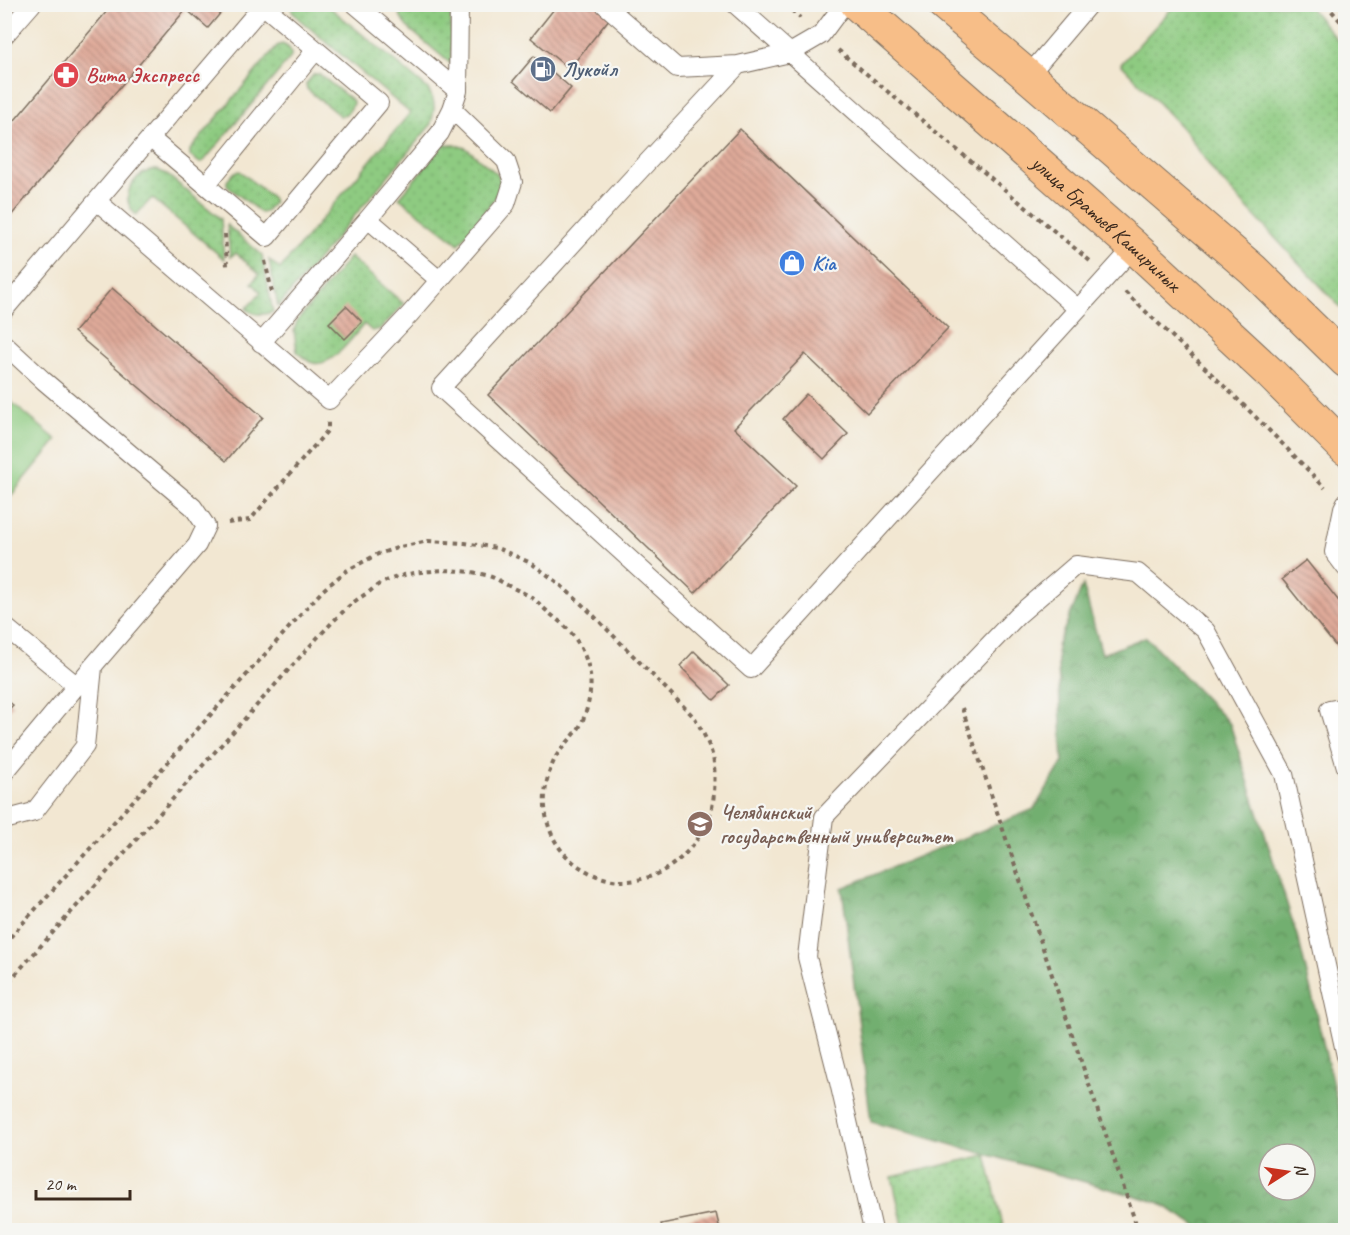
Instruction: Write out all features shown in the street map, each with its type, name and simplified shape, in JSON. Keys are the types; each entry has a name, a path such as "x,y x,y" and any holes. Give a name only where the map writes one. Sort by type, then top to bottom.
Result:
{"main road":[{"name":"улица Братьев Кашириных","path":"857,4 1134,247 1271,374 1346,449"},
{"path":"943,4 1253,270 1346,361"}],"lane":[{"path":"4,36 32,4"},
{"path":"261,343 440,133 458,91 459,4"},
{"path":"604,4 677,68 738,65 790,53 821,35 844,4"},
{"path":"735,4 1078,309"},
{"path":"1028,76 1089,4"},
{"path":"4,310 98,202 150,138 264,5 379,103 267,237 150,138"},
{"path":"359,6 458,91"},
{"path":"206,185 316,50"},
{"path":"738,65 441,388 751,669 1134,247"},
{"path":"98,202 329,400 410,314 506,204 513,182 506,161 452,109"},
{"path":"368,219 439,280"},
{"path":"4,344 193,507 206,526 197,545 4,774"},
{"path":"1344,505 1334,552 1346,568"},
{"path":"873,1230 807,957 824,817 1017,616 1076,565 1138,573 1206,631 1284,774 1346,1056"},
{"path":"4,626 77,686"},
{"path":"4,820 34,812 85,746 93,666"},
{"path":"1346,707 1329,710 1346,767"}],"path":[{"path":"785,4 1108,276 1220,382 1344,505"},
{"path":"1326,4 1346,28"},
{"path":"267,237 264,258 278,322"},
{"path":"206,526 250,520 328,430 329,400"},
{"path":"4,944 323,590 346,571 378,554 400,547 428,541 465,543 497,549 531,563 556,581 588,610 694,718 705,736 714,761 714,789 710,815 698,839 686,854 670,866 640,879 621,881 607,879 588,871 562,852 545,817 549,773 558,754 578,729 590,692 590,672 583,651 571,632 532,598 488,575 445,570 412,573 383,582 348,607 318,637 4,987"},
{"path":"954,682 1138,1230"}],"green space":[{"path":"289,5 327,5 427,88 434,106 430,126 278,307 269,260 280,269 410,113 299,19"},
{"path":"397,5 451,5 451,64 407,27"},
{"path":"1175,5 1308,5 1345,49 1345,312 1216,175 1186,132 1121,64"},
{"path":"282,44 290,49 291,57 204,161 200,163 190,156 190,150 277,46"},
{"path":"314,74 319,74 353,101 347,113 340,116 307,89 306,84"},
{"path":"444,144 466,148 497,174 501,181 502,189 459,244 399,198"},
{"path":"151,170 158,170 166,174 221,219 224,259 152,198 136,215 128,202 130,189 138,178"},
{"path":"240,171 272,198 274,202 265,212 261,213 227,186 227,181 235,172"},
{"path":"227,225 262,255 273,312 259,314 246,309 261,292 252,283 259,274 236,253 230,257"},
{"path":"350,257 404,304 380,329 372,331 364,324 335,356 327,361 313,363 297,352 294,331 297,321"},
{"path":"4,398 57,440 5,503"},
{"path":"1083,585 1102,654 1146,637 1230,724 1300,945 1345,1135 1345,1230 1203,1230 1160,1203 871,1122 842,888 1034,809 1063,762 1057,646"},
{"path":"986,1155 1004,1230 904,1230 892,1177"}],"building":[{"path":"113,4 228,4 208,28 186,9 4,224 4,133"},
{"path":"558,4 614,4 618,8 569,69 531,38"},
{"path":"534,56 571,88 550,113 513,81"},
{"path":"740,129 948,328 867,413 805,354 734,428 796,486 695,593 488,395"},
{"path":"112,288 263,417 226,461 74,332"},
{"path":"346,306 362,322 345,339 329,323"},
{"path":"806,394 848,434 824,459 783,419"},
{"path":"1306,560 1346,610 1346,659 1282,579"},
{"path":"694,651 729,685 714,700 680,666"},
{"path":"4,698 13,705 4,714"},
{"path":"716,1213 720,1230 663,1230 661,1224"}],"place":[{"name":"Лукойл","path":"543,69"},
{"name":"Вита Экспресс","path":"66,75"},
{"name":"Kia","path":"792,263"},
{"name":"Челябинский государственный университет","path":"700,824"}]}
